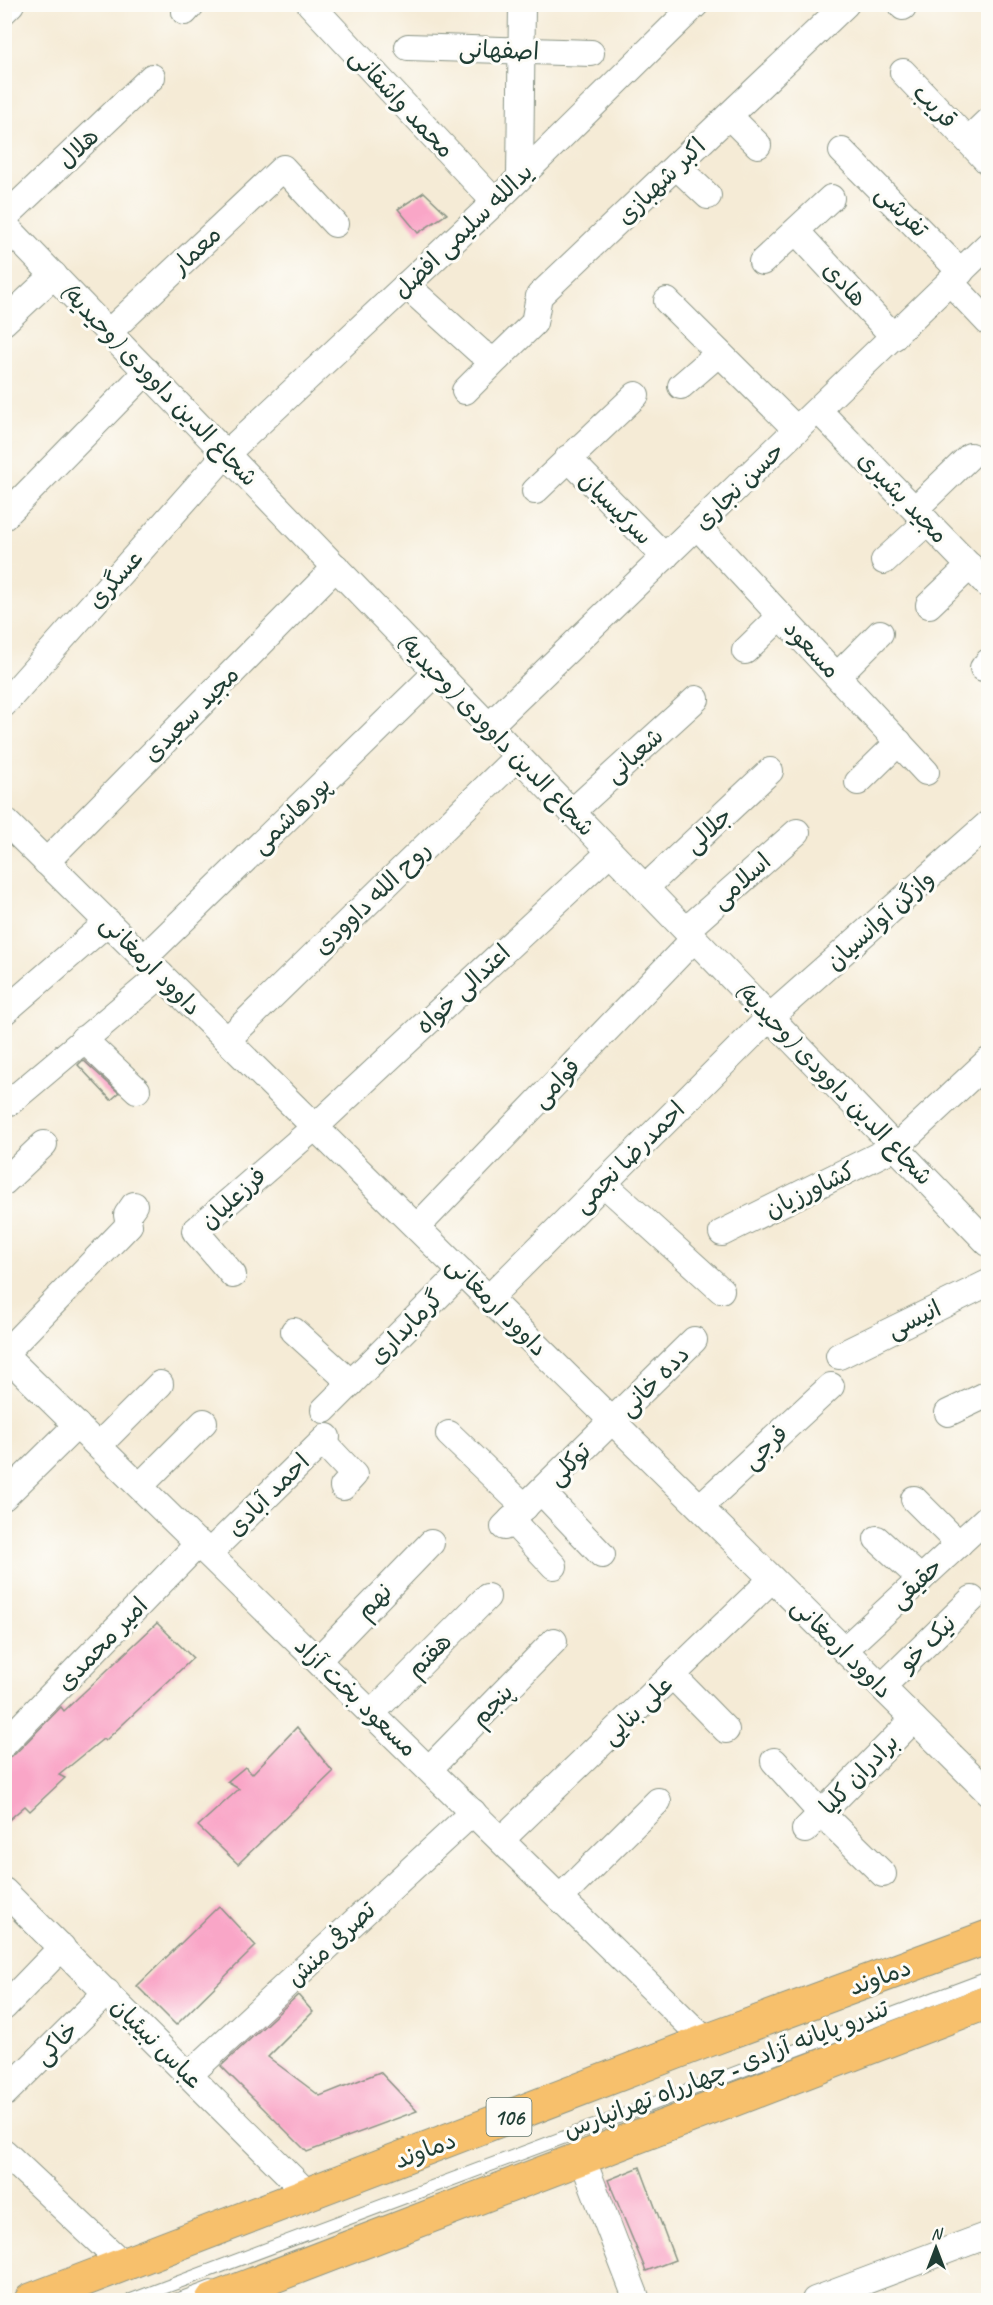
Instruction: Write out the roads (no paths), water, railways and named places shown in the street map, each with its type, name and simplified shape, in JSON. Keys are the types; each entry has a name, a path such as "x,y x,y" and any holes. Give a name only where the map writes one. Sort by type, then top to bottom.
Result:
{"main road":[{"name":"دماوند","path":"31,2301 706,2041 988,1937"},
{"path":"212,2301 988,2002"}],"street":[{"path":"4,11 11,4"},
{"name":"محمد واشقانی","path":"310,4 495,202"},
{"path":"520,177 522,4"},
{"name":"یدالله سلیمی افضل","path":"226,454 495,202 696,4"},
{"name":"اکبر شهبازی","path":"465,391 493,358 534,323 539,296 846,4"},
{"name":"اصفهانی","path":"408,48 591,53"},
{"name":"قریب","path":"903,72 988,162"},
{"name":"هلال","path":"4,218 152,77"},
{"path":"729,116 758,145"},
{"name":"قریب","path":"968,140 988,121"},
{"name":"تفرشی","path":"842,151 956,277 988,322"},
{"path":"676,166 708,196"},
{"name":"معمار","path":"109,332 283,168 334,224"},
{"path":"762,262 831,198"},
{"name":"شجاع الدین داوودی (وحیدیه)","path":"4,224 897,1146 988,1243"},
{"name":"هادی","path":"796,231 894,336"},
{"name":"حسن نجاری","path":"489,726 988,245"},
{"path":"4,322 54,275"},
{"path":"406,285 493,358"},
{"path":"667,301 797,430"},
{"path":"681,386 719,353"},
{"path":"4,517 147,372"},
{"name":"سرکیسیان","path":"535,491 636,395"},
{"name":"مجید بشیری","path":"818,410 988,585"},
{"name":"عسگری","path":"4,704 226,454"},
{"path":"884,561 970,456"},
{"name":"سرکیسیان","path":"568,458 665,557"},
{"name":"مسعود","path":"698,526 926,772"},
{"path":"929,604 970,566"},
{"name":"مجید سعیدی","path":"46,862 336,567"},
{"path":"745,651 782,616"},
{"path":"837,676 880,633"},
{"name":"پورهاشمی","path":"10,1102 83,1039 437,672"},
{"name":"شعبانی","path":"572,812 696,699"},
{"path":"858,782 899,742"},
{"name":"روح الله داوودی","path":"227,1040 518,756"},
{"name":"جلالی","path":"645,888 770,771"},
{"name":"داوود ارمغانی","path":"4,820 988,1792"},
{"name":"وازگن آوانسیان","path":"771,1016 988,824"},
{"name":"اسلامی","path":"690,934 797,832"},
{"name":"اعتدالی خواه","path":"315,1126 610,852"},
{"path":"4,1012 108,922"},
{"name":"قوامی","path":"417,1227 690,934"},
{"name":"احمدرضا نجمی","path":"489,1298 771,1016"},
{"path":"83,1039 137,1090"},
{"name":"کشاورزیان","path":"722,1233 897,1146 988,1061"},
{"name":"فرزعلیان","path":"233,1275 195,1231 315,1126"},
{"path":"4,1182 44,1144"},
{"path":"603,1183 721,1290"},
{"path":"4,1354 129,1225 127,1215 134,1205"},
{"name":"گرمابداری","path":"324,1410 462,1272"},
{"name":"انیسی","path":"839,1356 988,1283"},
{"name":"گرمابداری","path":"294,1331 351,1383"},
{"name":"دده خانی","path":"614,1422 694,1340"},
{"name":"مسعود بخت آزاد","path":"4,1354 706,2041"},
{"path":"99,1445 160,1384"},
{"name":"فرجی","path":"700,1507 831,1386"},
{"path":"948,1413 988,1394"},
{"path":"140,1486 204,1422"},
{"name":"توکلی","path":"520,1511 614,1422"},
{"path":"4,1497 77,1425"},
{"path":"449,1434 520,1511 554,1566"},
{"name":"احمد آبادی","path":"204,1548 325,1439 354,1475 343,1487"},
{"path":"914,1499 959,1544"},
{"path":"520,1511 602,1555"},
{"name":"حقیقی","path":"844,1650 988,1517"},
{"path":"877,1539 921,1580"},
{"name":"نهم","path":"318,1660 431,1543"},
{"name":"امیر محمدی","path":"4,1744 204,1548"},
{"name":"علی بنایی","path":"501,1840 772,1579"},
{"name":"هفتم","path":"372,1713 487,1597"},
{"name":"نیک خو","path":"882,1687 972,1599"},
{"name":"پنجم","path":"429,1769 554,1641"},
{"path":"672,1675 726,1730"},
{"name":"برادران کلیا","path":"813,1821 914,1719"},
{"path":"774,1761 813,1821 883,1875"},
{"path":"560,1898 658,1801"},
{"name":"تصرفی منش","path":"189,2075 472,1812"},
{"name":"عباس نبیئیان","path":"4,1891 309,2195"},
{"path":"4,2007 62,1947"},
{"name":"خاکی","path":"4,2094 106,1992"},
{"path":"4,2152 124,2265"},
{"path":"582,2158 637,2301"},
{"path":"815,2301 988,2235"}],"lane":[{"path":"131,2301 988,1978"},
{"name":"تندرو پایانه آزادی ـ چهارراه تهرانپارس","path":"176,2301 988,1992"}]}
